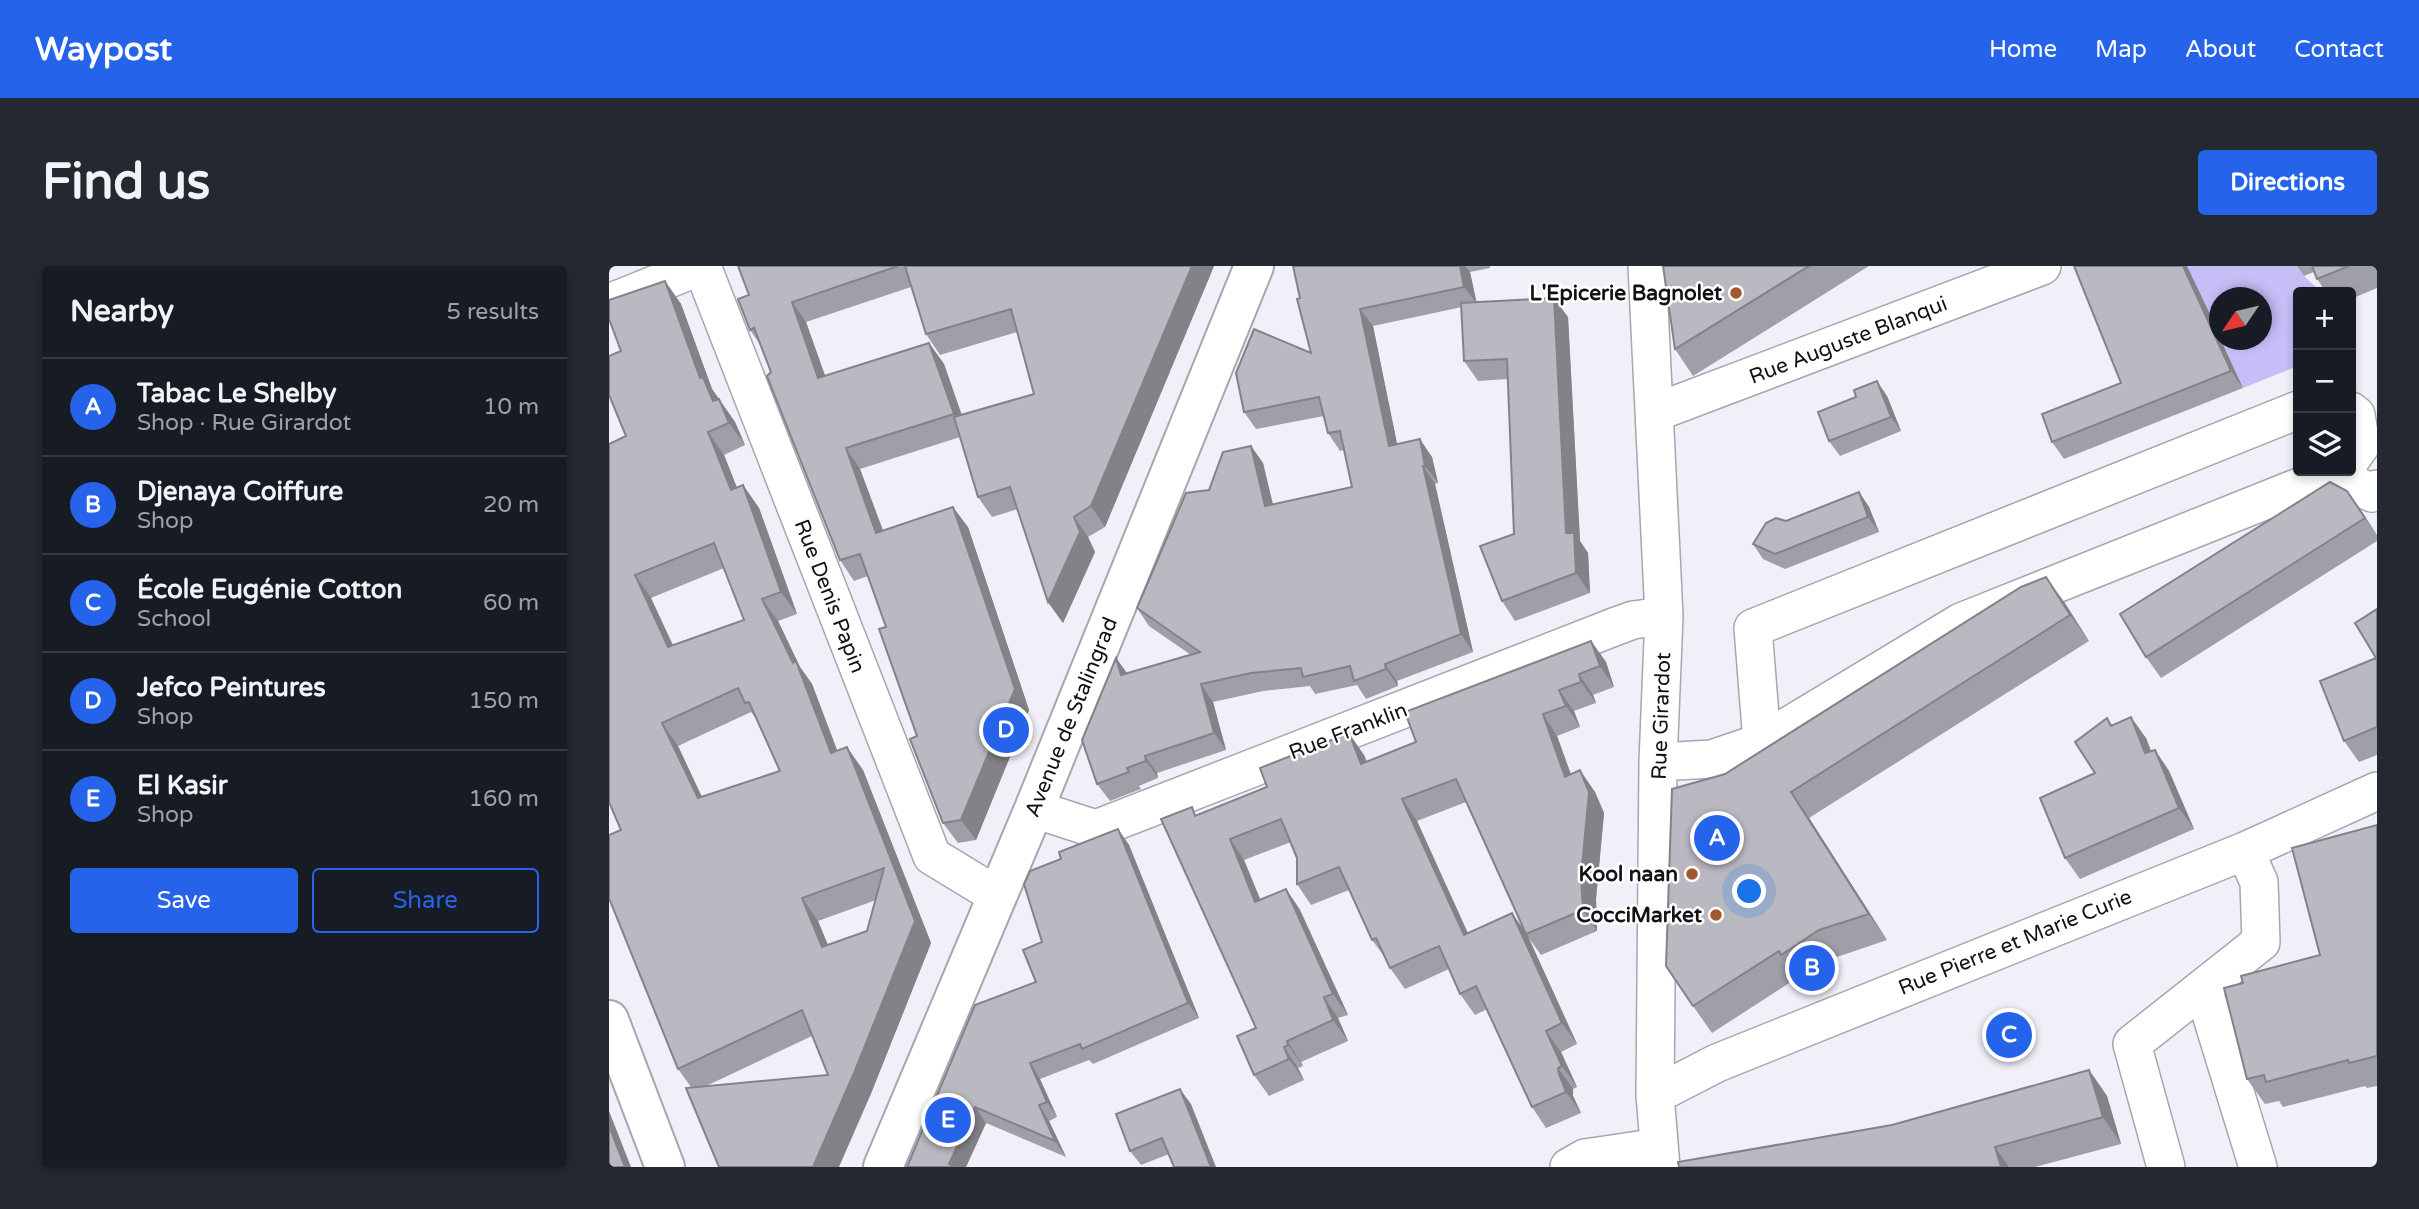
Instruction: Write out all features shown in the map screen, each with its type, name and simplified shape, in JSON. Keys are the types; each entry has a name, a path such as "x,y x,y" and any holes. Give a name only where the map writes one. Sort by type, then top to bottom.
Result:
{"main road":[{"name":"Avenue de Stalingrad","path":"883,1167 1034,809 1254,266"},
{"path":"609,1020 665,1167"}],"street":[{"path":"609,303 701,266"},
{"name":"Rue Denis Papin","path":"701,266 932,856 996,895"},
{"name":"Rue Girardot","path":"1647,266 1664,616 1658,762 1655,1095 1660,1157"},
{"name":"Rue Auguste Blanqui","path":"1654,413 2042,266"},
{"path":"1762,742 1753,628 2293,412"},
{"path":"2356,420 2361,445 2356,452"},
{"path":"1658,762 1712,759 1762,742 1961,622 2326,476"},
{"path":"2349,476 2355,485 2372,493 2377,489"},
{"name":"Rue Franklin","path":"1034,809 1096,829 1614,627 1633,620 1664,616"},
{"name":"Rue Pierre et Marie Curie","path":"1655,1095 1717,1063 1907,984 2245,851 2377,791"},
{"path":"2166,1167 2132,1044 2261,942 2259,882 2245,851"},
{"path":"2203,988 2258,1167"},
{"path":"1569,1167 1585,1158 1660,1157"}],"shaded area":[{"path":"2187,266 2300,266 2304,276 2316,287 2293,287 2293,368 2243,388 2226,350 2272,350 2272,287 2209,287 2209,314"}],"building":[{"path":"738,266 898,266 792,302 818,378 929,343 954,414 846,448 876,533 953,507 1015,689 961,820 943,823 910,739 917,736 879,629 886,627 860,554 840,560 767,376 771,372 754,328 750,330 738,299 749,295"},
{"path":"905,266 1192,266 1091,506 1074,517 1080,532 1048,602 1010,487 978,497 954,417 1034,394 1011,309 926,334"},
{"path":"1293,266 1460,266 1464,287 1360,309 1389,446 1420,439 1423,466 1461,634 1385,664 1386,669 1354,681 1350,666 1303,677 1301,668 1251,673 1201,684 1214,733 1145,756 1146,761 1127,768 1129,772 1097,784 1082,740 1116,658 1121,675 1200,652 1137,608 1186,493 1209,490 1223,452 1251,446 1265,506 1352,487 1340,431 1328,433 1319,397 1244,412 1236,373 1254,329 1311,353 1297,299 1300,298"},
{"path":"1663,266 1809,266 1675,349"},
{"path":"2074,266 2183,266 2209,323 2209,350 2221,350 2231,371 2052,442 2042,414 2121,383"},
{"path":"2312,266 2349,266 2317,279"},
{"path":"665,281 700,378 703,377 713,401 719,399 729,423 708,432 731,490 743,485 781,592 762,599 793,663 796,661 831,753 847,747 915,921 813,1167 719,1167 686,1088 828,1075 802,1010 678,1069 609,898 609,835 621,830 609,802 609,444 626,436 609,395 609,356 621,351 609,319 609,300","holes":["714,543 744,620 668,647 635,575","738,688 745,703 749,702 780,771 698,798 662,723","884,868 867,931 822,947 802,898"]},
{"path":"1554,298 1566,533 1574,533 1576,573 1502,601 1480,546 1514,534 1507,359 1464,361 1461,303"},
{"path":"1877,381 1891,417 1829,441 1818,412 1856,397 1854,390"},
{"path":"2330,482 2347,491 2365,518 2146,657 2120,614"},
{"path":"1859,492 1868,517 1775,554 1753,544 1766,523 1776,518 1786,521"},
{"path":"2046,577 2070,615 1791,792 1869,914 1819,930 1781,955 1779,951 1693,1006 1666,966 1672,789 1725,774 2021,587"},
{"path":"2377,609 2377,727 2344,741 2320,681 2376,658 2355,623"},
{"path":"1591,641 1600,666 1579,674 1581,682 1559,690 1566,706 1543,714 1565,777 1580,770 1589,792 1581,877 1583,910 1526,934 1456,779 1402,799 1464,935 1512,913 1562,1023 1546,1031 1562,1066 1558,1068 1566,1092 1532,1107 1476,986 1460,994 1439,946 1390,968 1376,938 1372,940 1339,867 1297,884 1297,858 1281,819 1230,839 1255,902 1286,889 1333,994 1324,997 1333,1020 1287,1041 1288,1045 1284,1047 1289,1059 1254,1075 1237,1036 1256,1028 1161,819 1192,807 1195,816 1267,787 1260,768 1349,733 1361,764 1416,742 1405,712"},
{"path":"2131,717 2145,753 2155,750 2179,808 2065,858 2040,798 2095,773 2075,742 2107,718 2111,726"},
{"path":"2377,825 2377,1056 2349,1063 2348,1060 2266,1082 2264,1075 2247,1079 2224,988 2243,983 2241,976 2320,955 2292,848"},
{"path":"1118,829 1188,1003 1082,1049 1080,1044 1030,1063 1047,1102 1039,1105 1055,1141 975,1107 949,1164 956,1167 907,1167 975,1005 1036,982 1023,950 1042,942 1024,884 1030,871 1061,859 1059,852"},
{"path":"2089,1070 2103,1117 1995,1147 2001,1167 1679,1167 1678,1162 1892,1125"},
{"path":"1180,1089 1211,1167 1174,1167 1162,1138 1130,1151 1116,1114"},
{"path":"609,1126 625,1167 609,1167"}],"place":[{"name":"L'Epicerie Bagnolet","path":"1736,293"},
{"name":"Jefco Peintures","path":"1006,730"},
{"name":"Tabac Le Shelby","path":"1717,838"},
{"name":"Kool naan","path":"1692,874"},
{"name":"CocciMarket","path":"1716,915"},
{"name":"Djenaya Coiffure","path":"1812,968"},
{"name":"École Eugénie Cotton","path":"2009,1035"},
{"name":"El Kasir","path":"948,1120"}]}
